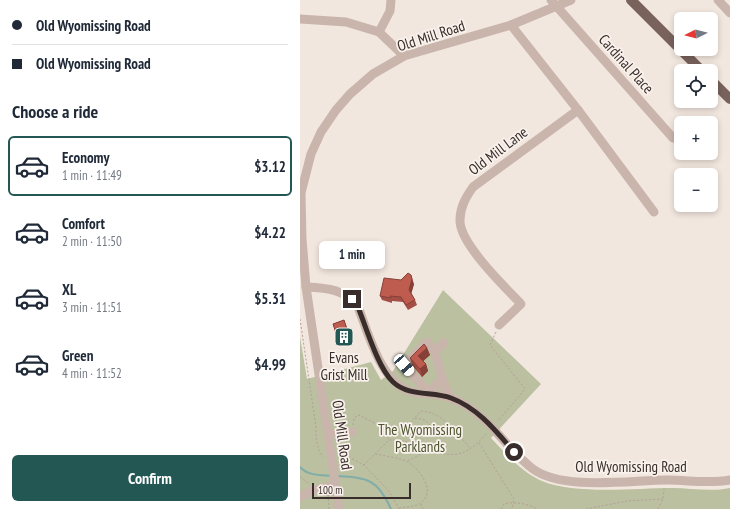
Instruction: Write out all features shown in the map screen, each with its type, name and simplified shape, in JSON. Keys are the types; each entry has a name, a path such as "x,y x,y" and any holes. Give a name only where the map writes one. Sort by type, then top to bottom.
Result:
{"main road":[{"path":"631,0 695,64"},
{"path":"718,87 730,99"}],"street":[{"path":"379,32 390,11 390,0"},
{"name":"Old Mill Road","path":"339,509 306,287 300,193 311,154 321,132 336,110 350,94 373,74 404,56 511,25 554,4 571,0"},
{"path":"718,0 730,13"},
{"name":"Cardinal Place","path":"554,4 673,138"},
{"path":"300,19 346,22 379,32 404,56"},
{"path":"511,25 578,110 654,212"},
{"name":"Old Mill Lane","path":"499,325 521,304 469,246 459,221 463,202 473,187 578,110"},
{"name":"Old Wyomissing Road","path":"306,287 334,290 352,299 358,307 382,366 393,382 410,391 429,393 450,398 477,412 520,458 534,470 562,480 586,482 665,480 713,482 730,480"},
{"path":"442,378 429,393 404,365 427,342 435,351 442,378 450,398"},
{"path":"435,351 444,343"},
{"path":"329,434 352,432"},
{"path":"300,497 317,489 335,484"}],"path":[{"path":"300,319 318,447 333,462 339,452 364,465 389,491 399,508 420,503 426,496 426,483 423,476 407,461 375,454"},
{"path":"364,465 389,440 412,442 451,456 459,455 479,442 525,389 490,344 499,325"},
{"path":"352,432 354,418 359,415 382,427 408,425 421,412 428,412 439,416 449,424 470,449"},
{"path":"414,418 425,420 432,428 443,432 449,424"},
{"path":"382,427 389,440"},
{"path":"479,442 514,499 512,509"},
{"path":"407,461 430,449"},
{"path":"658,509 663,499 665,480"},
{"path":"328,493 329,509"},
{"path":"586,509 627,501 663,499"},
{"path":"420,503 423,509"},
{"path":"501,509 506,503 528,505 537,509"}],"green space":[{"name":"The Wyomissing Parklands","path":"443,290 541,384 491,438 527,473 542,481 571,488 606,490 672,488 708,490 730,488 730,509 300,509 300,337 307,379 371,362 381,380 393,371"}],"building":[{"path":"408,273 411,275 412,279 409,290 415,300 406,305 401,297 390,296 391,298 380,296 384,278 401,280"},
{"path":"344,320 349,335 338,339 333,324"},
{"path":"424,344 427,348 418,356 426,364 420,369 410,358"}],"waterway":[{"path":"300,467 311,474 332,476"},
{"path":"336,476 363,479 376,485 391,509"}],"place":[{"name":"Evans Grist Mill","path":"344,337"}],"route":[{"path":"352,299 358,307 382,366 393,382 410,391 441,395 466,405 477,412 514,452"}]}
